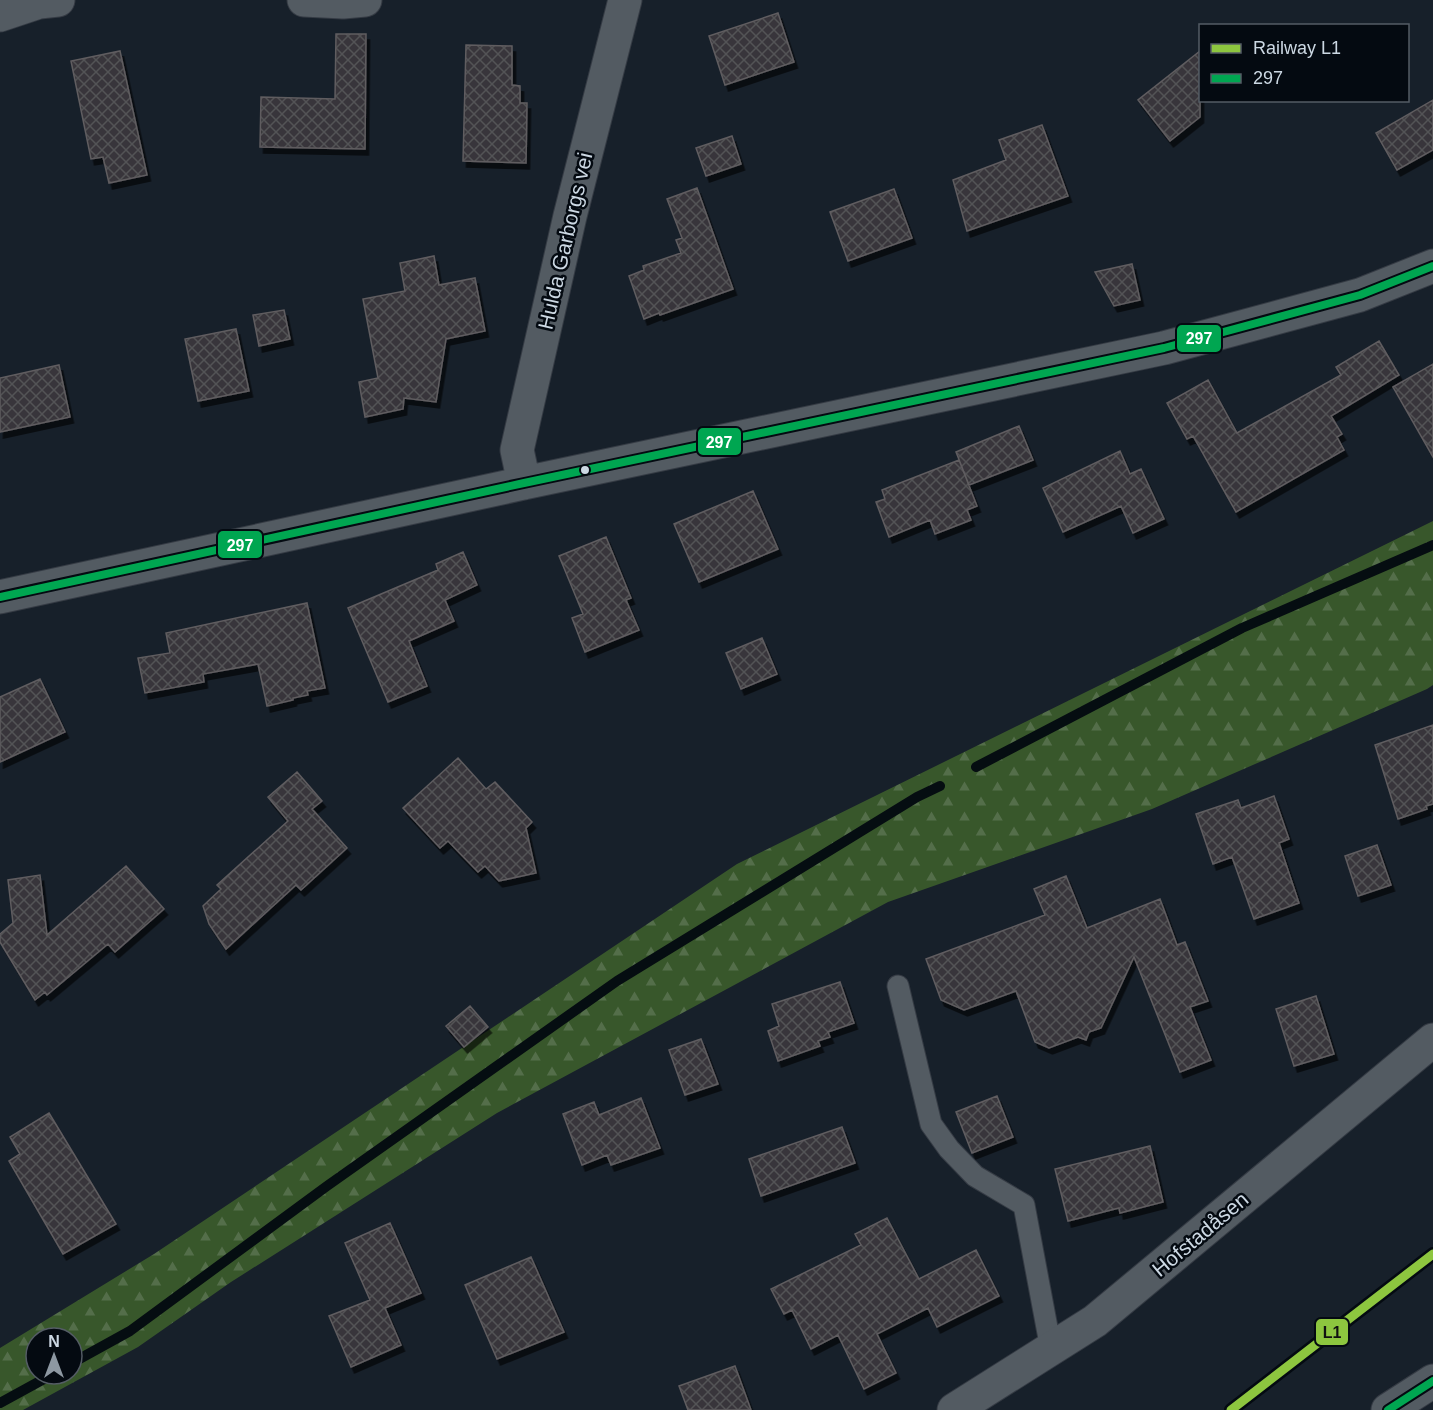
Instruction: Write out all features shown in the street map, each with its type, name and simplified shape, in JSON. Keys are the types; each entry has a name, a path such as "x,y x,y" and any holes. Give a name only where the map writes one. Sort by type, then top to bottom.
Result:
{"street":[{"path":"0,15 39,2 58,0"},
{"path":"304,0 343,2 364,0"},
{"name":"Hulda Garborgs vei","path":"524,483 517,450 570,216 625,0"},
{"path":"0,597 524,483 1164,348 1360,295 1433,266"},
{"name":"Hofstadåsen","path":"954,1410 1095,1321 1433,1040"},
{"path":"1388,1410 1433,1382"}],"lane":[{"path":"898,986 930,1124 949,1149 975,1176 1024,1205 1051,1349"}],"green space":[{"path":"1433,521 1433,685 1427,689 1152,809 888,902 497,1113 231,1282 138,1347 84,1377 84,1326 36,1326 154,1254 737,864"},
{"path":"24,1333 24,1386 67,1386 23,1410 0,1410 0,1348"}],"building":[{"path":"778,13 794,62 725,85 709,36"},
{"path":"336,34 366,34 365,149 260,147 261,97 335,99"},
{"path":"466,45 512,46 512,85 520,86 520,103 527,103 526,163 463,161"},
{"path":"120,51 147,175 109,183 103,157 91,159 71,61"},
{"path":"1199,52 1200,117 1170,141 1138,100"},
{"path":"1433,100 1433,150 1397,170 1376,133"},
{"path":"1042,125 1068,196 967,231 953,180 1006,160 999,140"},
{"path":"732,136 741,164 706,176 696,148"},
{"path":"697,188 733,289 644,319 629,276 644,270 643,266 681,253 676,240 682,238 667,199"},
{"path":"894,189 912,238 848,261 830,212"},
{"path":"434,256 439,285 475,278 485,331 446,339 436,402 404,398 403,409 365,417 359,382 378,378 363,299 405,291 400,263"},
{"path":"1132,264 1140,300 1114,306 1095,272"},
{"path":"284,310 290,339 259,346 253,315"},
{"path":"236,329 249,391 198,401 185,339"},
{"path":"1379,341 1399,375 1331,416 1342,434 1337,437 1344,450 1236,512 1193,436 1187,439 1167,403 1208,380 1237,433 1341,375 1336,367"},
{"path":"1433,364 1433,457 1393,387"},
{"path":"59,365 70,417 0,432 0,378"},
{"path":"1019,426 1033,460 969,485 956,452"},
{"path":"1120,451 1130,474 1141,469 1164,519 1133,533 1121,506 1063,532 1043,488"},
{"path":"959,460 977,506 967,510 971,520 935,534 930,520 889,537 876,502 885,499 882,490"},
{"path":"753,491 778,549 699,582 674,524"},
{"path":"606,537 631,598 626,600 639,630 585,652 572,618 583,614 559,556"},
{"path":"463,552 477,585 445,600 454,621 409,641 427,686 388,702 348,608 438,570 436,564"},
{"path":"307,603 325,688 307,691 308,695 267,706 258,664 203,674 204,682 145,693 138,658 170,653 166,633"},
{"path":"762,638 777,674 741,689 726,653"},
{"path":"40,679 65,732 0,762 0,697"},
{"path":"1433,725 1433,804 1426,806 1427,809 1398,819 1375,745"},
{"path":"458,758 486,789 495,782 532,822 526,828 536,873 499,881 485,866 478,872 448,841 440,848 403,808"},
{"path":"297,772 322,801 312,809 347,848 301,890 296,885 226,949 209,924 203,906 221,889 217,885 288,821 268,797"},
{"path":"1274,796 1289,839 1279,843 1299,903 1254,919 1232,857 1213,864 1196,814 1238,800 1241,808"},
{"path":"1377,845 1391,885 1358,896 1345,856"},
{"path":"126,866 164,909 115,952 108,944 47,995 45,992 35,1000 0,942 0,934 13,923 8,880 40,875 47,935"},
{"path":"1066,876 1087,928 1160,899 1177,945 1185,942 1208,1001 1190,1007 1211,1060 1180,1072 1134,957 1101,1028 1089,1032 1086,1040 1078,1037 1049,1048 1035,1042 1016,991 964,1010 941,1000 926,959 1045,915 1034,889"},
{"path":"840,982 854,1023 828,1032 830,1037 818,1041 820,1046 778,1061 768,1031 779,1026 772,1004"},
{"path":"1316,996 1334,1054 1294,1066 1276,1009"},
{"path":"470,1006 488,1027 464,1047 446,1026"},
{"path":"701,1039 718,1084 685,1095 669,1050"},
{"path":"997,1096 1013,1137 972,1153 956,1112"},
{"path":"641,1098 660,1148 611,1165 607,1155 582,1165 563,1114 594,1102 599,1115"},
{"path":"49,1113 116,1224 63,1254 9,1161 20,1154 10,1137"},
{"path":"842,1127 855,1163 761,1196 749,1159"},
{"path":"1150,1146 1163,1202 1120,1213 1119,1208 1068,1221 1055,1169"},
{"path":"887,1218 919,1279 976,1250 999,1296 937,1327 928,1308 877,1334 896,1373 864,1389 838,1335 811,1349 792,1310 784,1314 771,1289 861,1245 855,1234"},
{"path":"390,1223 421,1293 385,1308 401,1345 351,1367 329,1316 370,1300 345,1243"},
{"path":"531,1257 564,1332 497,1359 465,1285"},
{"path":"735,1366 751,1410 688,1410 679,1386"}],"waterway":[{"path":"976,767 1242,628 1433,545"},
{"path":"84,1356 130,1331 327,1186 617,981 917,797 940,786"},
{"path":"0,1403 31,1386"}],"rail line":[{"name":"L1","path":"1231,1410 1433,1254"}],"transit line":[{"name":"297","path":"0,597 524,483 1164,348 1360,295 1433,266"},
{"name":"297","path":"1388,1410 1433,1381"}]}
